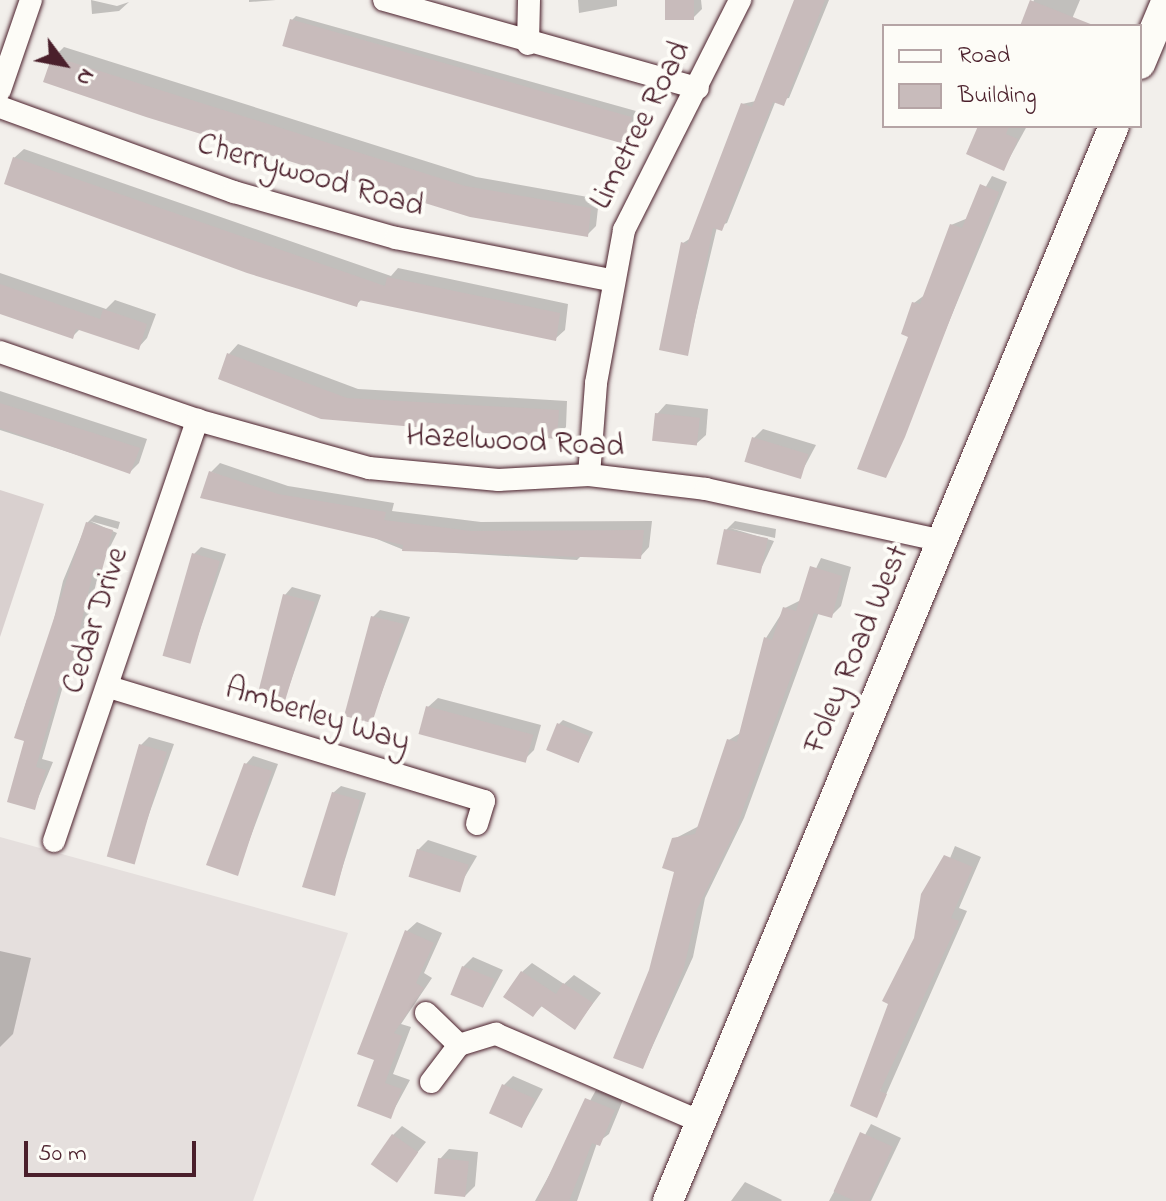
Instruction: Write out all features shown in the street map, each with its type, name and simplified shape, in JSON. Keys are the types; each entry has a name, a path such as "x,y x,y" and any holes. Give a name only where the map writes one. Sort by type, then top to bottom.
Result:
{"main road":[{"path":"1142,59 1166,2"},
{"name":"Foley Road West","path":"668,1201 1113,128"}],"street":[{"path":"0,90 31,0"},
{"path":"384,0 528,44 698,88"},
{"path":"528,44 529,0"},
{"name":"Limetree Road","path":"589,475 610,280 646,174 698,88 740,0"},
{"name":"Cherrywood Road","path":"0,107 234,192 396,238 610,280"},
{"name":"Hazelwood Road","path":"0,352 197,420 369,468 498,480 589,475 735,494 942,541"},
{"name":"Cedar Drive","path":"54,841 109,687 197,420"},
{"name":"Amberley Way","path":"109,687 484,801 477,824"},
{"path":"426,1013 459,1045"},
{"path":"431,1082 459,1045 496,1034 527,1042 701,1122"}],"shaded area":[{"path":"0,490 44,504 0,637"},
{"path":"0,837 348,933 253,1201 0,1201"}],"building":[{"path":"665,0 694,0 694,20 665,20"},
{"path":"794,0 825,0 784,106 773,102 722,231 713,228 688,356 659,350 681,242 687,244 741,103 752,107"},
{"path":"1030,0 1090,24 1021,24"},
{"path":"290,19 632,117 624,144 282,46"},
{"path":"52,56 465,186 591,208 588,237 470,217 146,117 43,82"},
{"path":"977,128 1008,128 1006,134 1018,139 1004,171 966,154"},
{"path":"13,157 385,286 387,277 560,313 556,341 359,300 357,307 247,273 4,184"},
{"path":"980,184 999,192 905,437 886,478 857,469 908,337 901,334 912,302 920,304 950,224 962,228"},
{"path":"0,284 100,319 103,309 147,324 139,350 76,329 73,339 0,314"},
{"path":"227,353 347,398 559,410 557,439 321,419 218,379"},
{"path":"0,403 140,448 130,474 0,428"},
{"path":"655,413 700,418 697,446 652,441"},
{"path":"752,437 808,454 801,479 744,462"},
{"path":"209,471 278,494 386,512 384,520 471,531 644,530 641,559 402,551 403,545 200,498"},
{"path":"86,522 113,530 102,570 94,568 66,689 59,687 36,767 46,770 35,810 7,802 24,741 14,738"},
{"path":"724,529 768,538 761,574 717,564"},
{"path":"192,553 220,561 190,664 163,656"},
{"path":"810,566 842,576 832,618 814,613 736,829 697,909 684,968 643,1069 613,1058 649,970 674,872 662,868 672,838 695,834 727,739 737,742 764,637 772,640 783,607 796,611"},
{"path":"283,594 315,602 285,701 258,693"},
{"path":"371,616 404,624 372,723 344,716"},
{"path":"426,706 533,735 526,763 418,734"},
{"path":"557,723 589,736 579,763 546,750"},
{"path":"139,744 167,752 135,864 107,856"},
{"path":"244,763 272,771 238,876 206,865"},
{"path":"332,792 360,800 335,896 302,887"},
{"path":"417,849 469,865 460,893 409,877"},
{"path":"944,855 973,867 951,918 959,921 880,1091 887,1094 877,1118 850,1106 888,1004 882,1001 914,938 921,894"},
{"path":"405,930 434,943 416,983 424,988 394,1033 402,1036 385,1083 402,1089 391,1119 357,1106 374,1060 357,1054"},
{"path":"462,966 494,979 483,1008 450,995"},
{"path":"521,971 556,994 563,983 593,1003 575,1030 541,1006 533,1017 503,997"},
{"path":"502,1084 535,1099 522,1128 489,1113"},
{"path":"585,1098 615,1110 600,1146 592,1143 569,1201 537,1201"},
{"path":"860,1132 893,1147 869,1201 855,1201 834,1191"},
{"path":"392,1134 418,1152 397,1183 371,1164"},
{"path":"438,1158 469,1161 465,1197 434,1194"}]}
